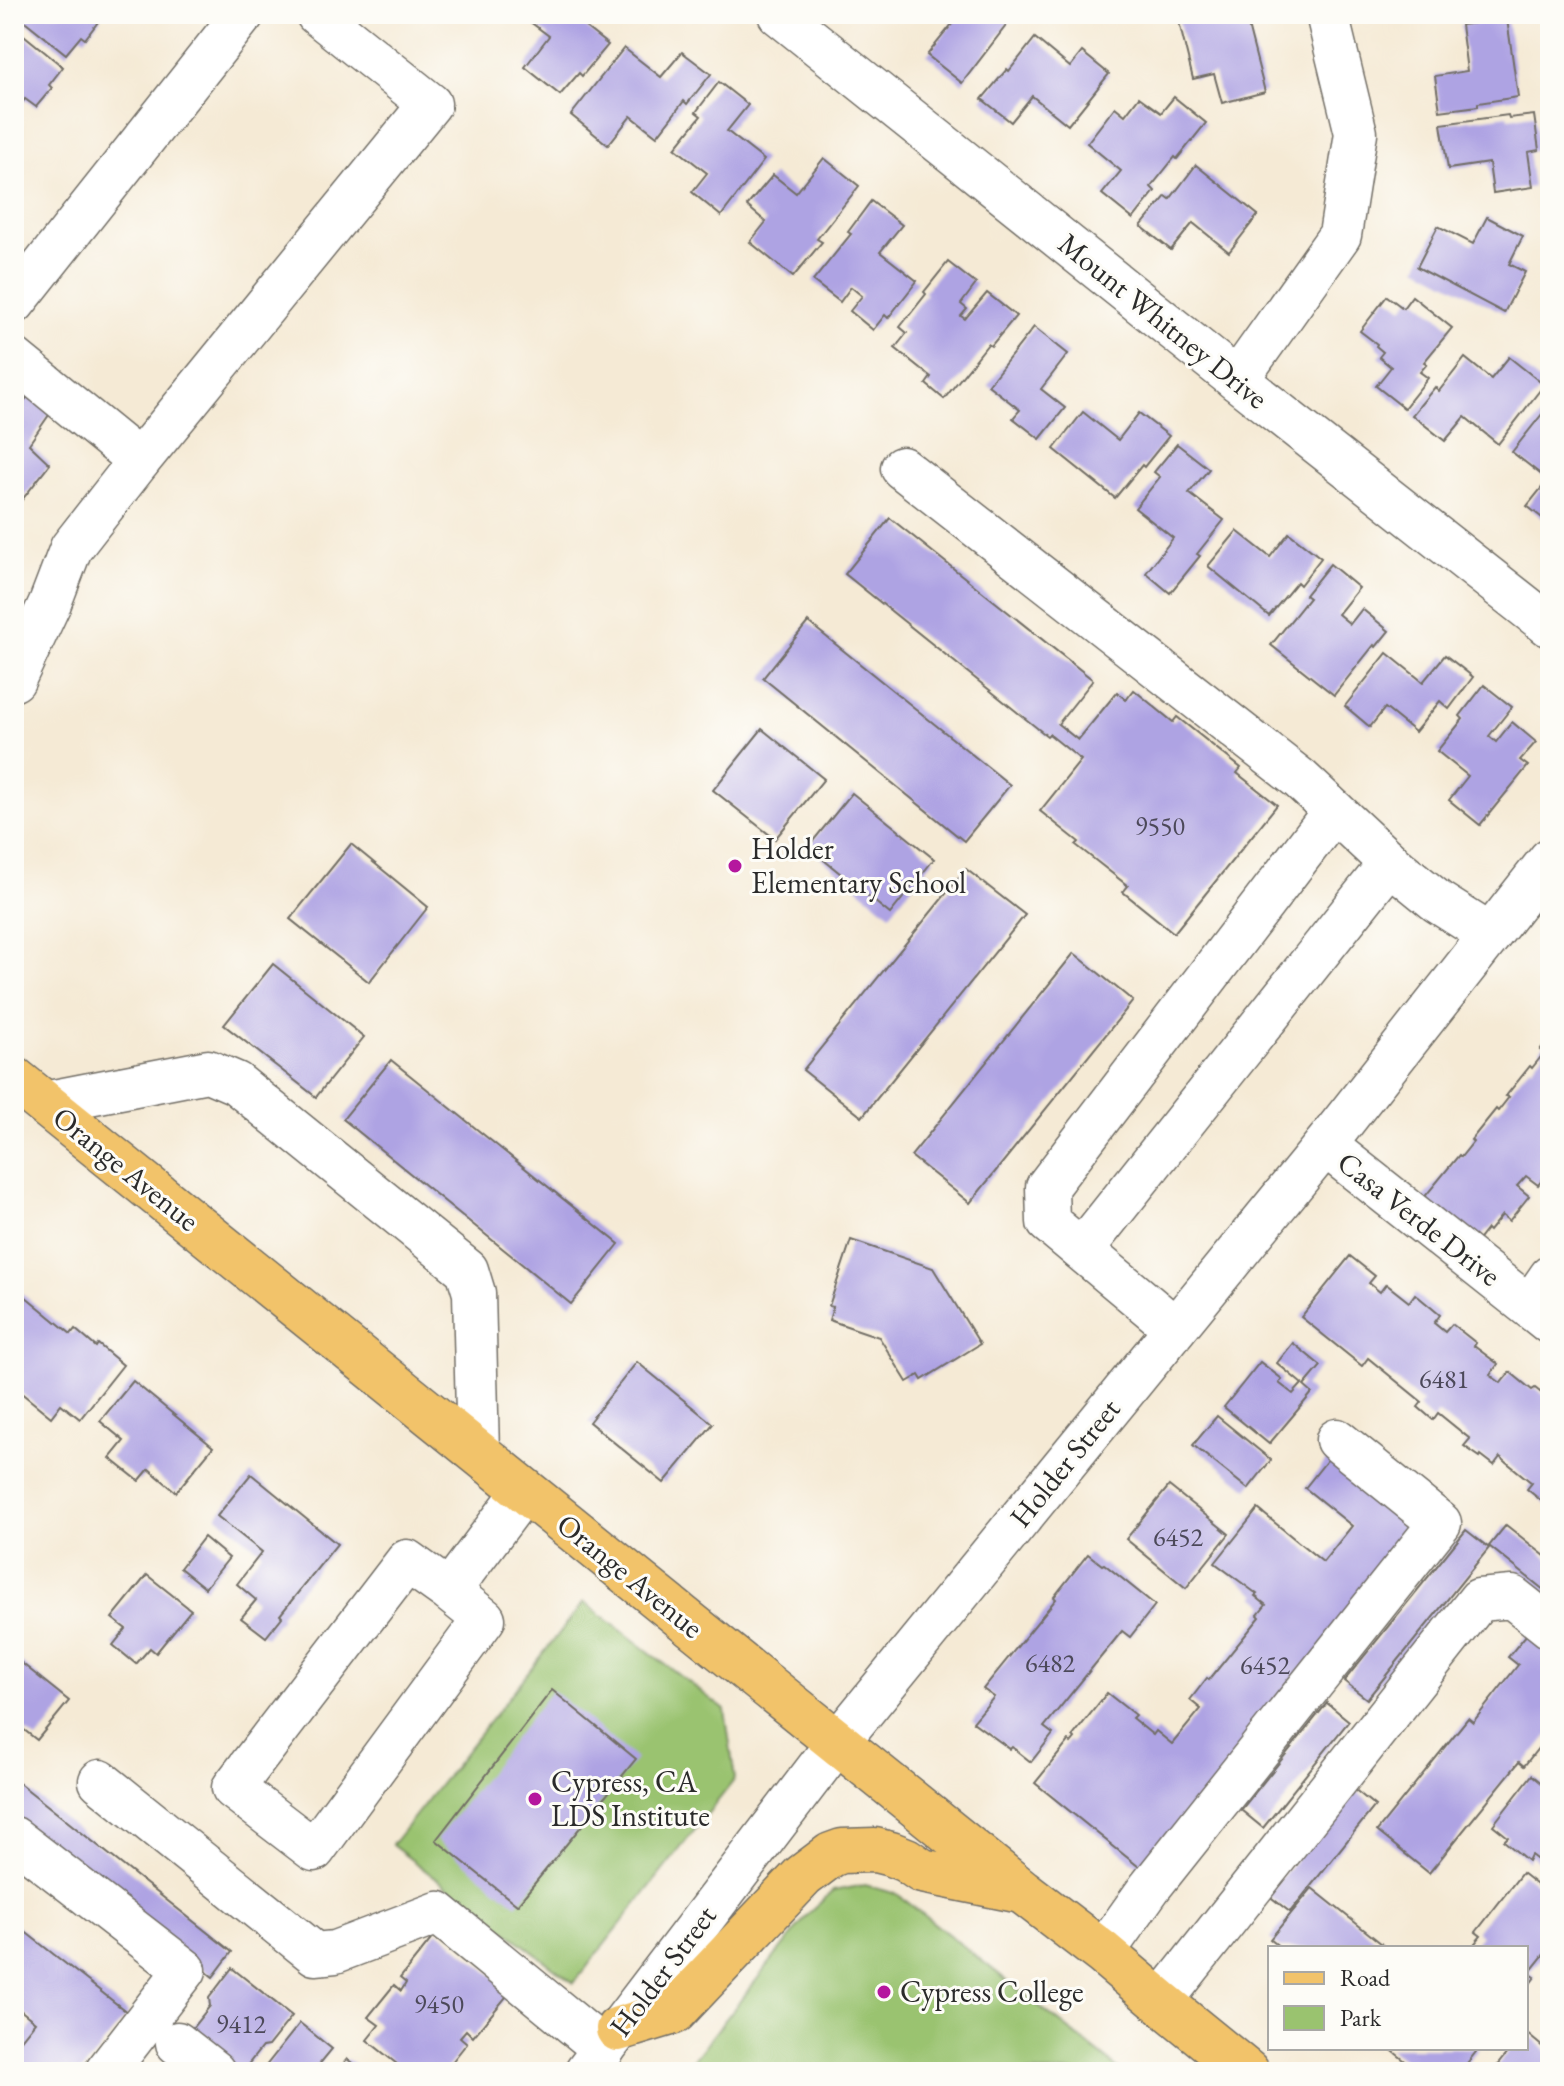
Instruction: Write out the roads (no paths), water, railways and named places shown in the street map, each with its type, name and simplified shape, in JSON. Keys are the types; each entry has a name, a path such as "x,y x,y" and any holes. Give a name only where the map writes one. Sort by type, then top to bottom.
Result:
{"main road":[{"name":"Orange Avenue","path":"29,1091 1247,2072"},
{"path":"602,2050 674,2012 803,1876 831,1855 842,1851 875,1850 906,1860 922,1871 1022,1891"}],"street":[{"path":"14,303 243,14"},
{"path":"14,680 50,603 71,548 430,104 317,14"},
{"name":"Mount Whitney Drive","path":"779,14 1550,626"},
{"path":"1237,380 1340,235 1356,133 1327,14"},
{"path":"14,359 139,461"},
{"path":"902,468 1300,779 1390,863 1438,902 1490,935"},
{"path":"1175,1328 1048,1222 1047,1187 1334,811"},
{"name":"Holder Street","path":"602,2050 837,1743 1325,1145 1550,859"},
{"path":"1082,1250 1390,863"},
{"path":"29,1091 208,1071 236,1083 467,1270 474,1293 478,1453"},
{"name":"Casa Verde Drive","path":"1325,1145 1543,1302"},
{"path":"1103,1953 1150,1887 1440,1523 1337,1440"},
{"path":"449,1591 524,1491"},
{"path":"407,1561 449,1591 484,1619 314,1850 233,1788 407,1561"},
{"path":"1161,2002 1479,1600 1512,1597 1550,1627"},
{"path":"100,1781 315,1954 335,1952 438,1913 602,2050"},
{"path":"14,1838 185,1970 106,2072"},
{"path":"177,2043 214,2072"}],"place":[{"name":"Holder Elementary School","path":"735,866"},
{"name":"Cypress, CA LDS Institute","path":"535,1799"},
{"name":"Cypress College","path":"884,1992"}]}
